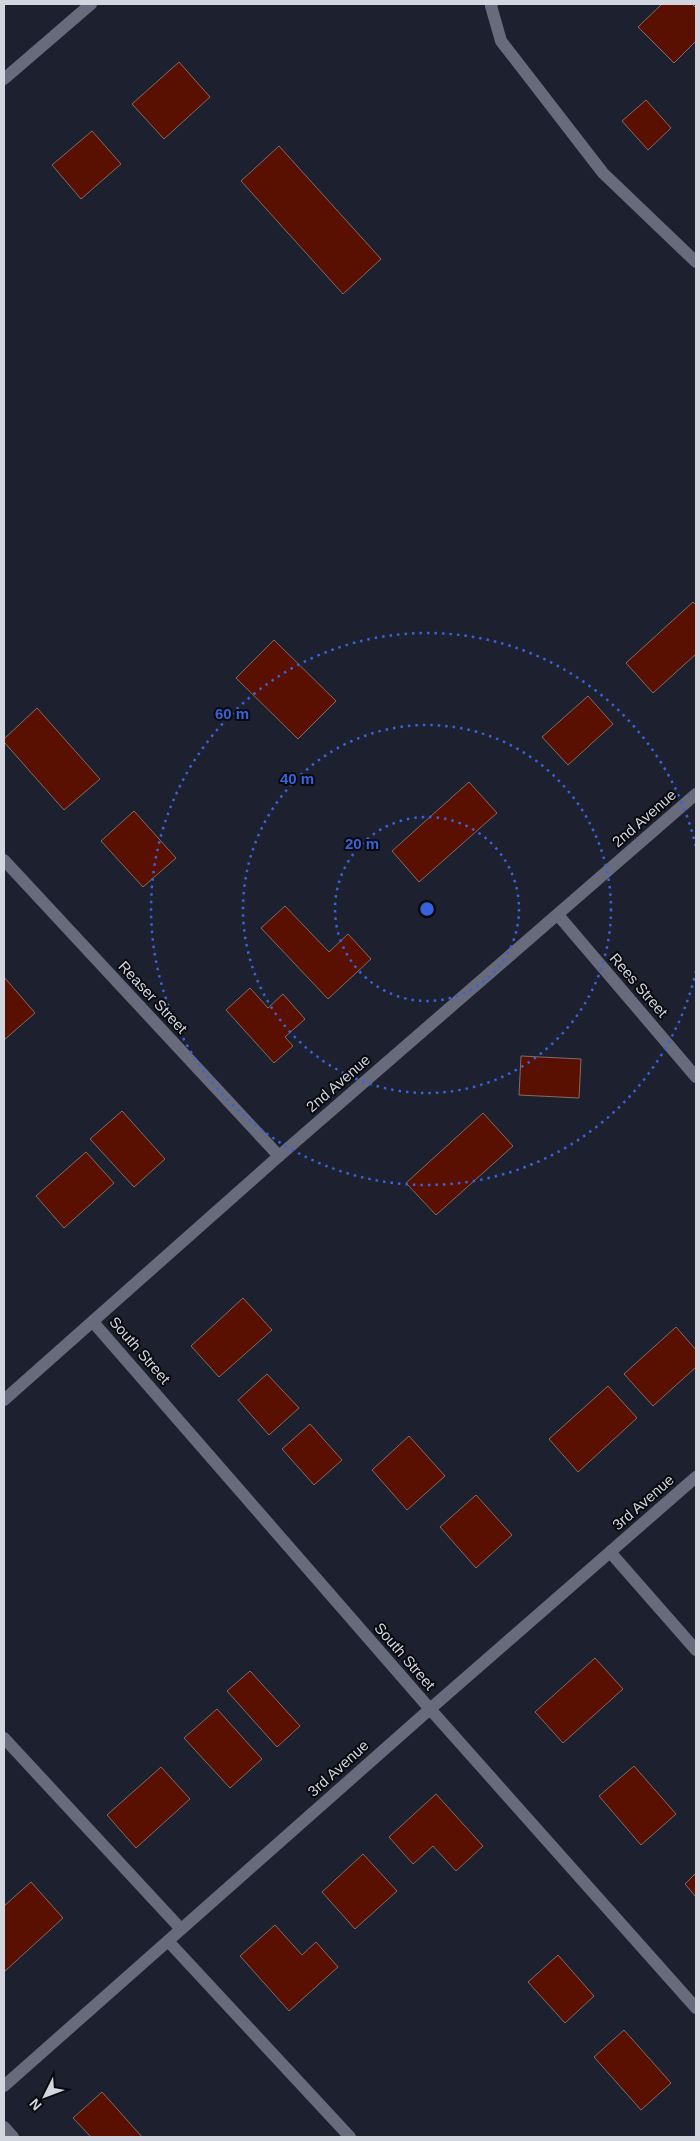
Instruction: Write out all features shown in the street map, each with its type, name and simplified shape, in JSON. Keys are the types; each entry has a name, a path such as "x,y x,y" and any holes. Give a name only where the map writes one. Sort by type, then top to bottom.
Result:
{"street":[{"path":"4,79 92,4"},
{"path":"492,4 501,41 603,173 696,262"},
{"name":"2nd Avenue","path":"4,1400 279,1156 696,794"},
{"name":"Reaser Street","path":"4,860 279,1156"},
{"name":"Rees Street","path":"558,915 696,1077"},
{"name":"South Street","path":"93,1322 430,1709 696,2008"},
{"name":"3rd Avenue","path":"4,2086 430,1709 696,1477"},
{"path":"610,1552 696,1650"},
{"path":"4,1738 181,1929"},
{"path":"168,1941 350,2137"},
{"path":"4,2127 13,2137"}],"building":[{"path":"662,4 692,4 696,8 696,41 674,63 638,27"},
{"path":"179,62 210,97 164,139 132,104"},
{"path":"646,100 671,128 648,150 622,121"},
{"path":"92,131 121,164 81,199 52,165"},
{"path":"279,146 381,259 343,294 241,181"},
{"path":"693,602 696,605 696,654 653,693 626,663"},
{"path":"274,640 336,701 298,739 236,678"},
{"path":"588,696 613,724 568,765 542,737"},
{"path":"37,708 100,779 64,810 4,742 4,739"},
{"path":"469,782 497,813 419,882 392,851"},
{"path":"134,811 176,858 143,887 101,841"},
{"path":"285,906 329,952 348,934 371,959 328,999 261,928"},
{"path":"4,977 35,1013 4,1040"},
{"path":"250,988 268,1008 283,994 305,1019 285,1037 293,1046 274,1063 226,1010"},
{"path":"521,1056 581,1059 579,1098 519,1095"},
{"path":"122,1111 165,1159 134,1187 90,1139"},
{"path":"483,1113 513,1146 436,1215 406,1183"},
{"path":"86,1152 114,1183 64,1228 36,1196"},
{"path":"243,1298 272,1330 219,1377 191,1346"},
{"path":"676,1327 696,1350 696,1367 653,1406 624,1374"},
{"path":"267,1374 299,1408 269,1435 238,1400"},
{"path":"608,1386 637,1418 578,1472 549,1439"},
{"path":"310,1424 342,1460 314,1485 282,1449"},
{"path":"409,1436 445,1476 407,1510 372,1470"},
{"path":"476,1495 512,1535 476,1568 440,1527"},
{"path":"595,1658 623,1689 563,1743 535,1712"},
{"path":"250,1671 300,1726 277,1747 227,1691"},
{"path":"217,1709 262,1759 230,1788 184,1738"},
{"path":"634,1766 676,1814 641,1845 599,1796"},
{"path":"161,1767 190,1799 136,1848 107,1815"},
{"path":"436,1794 483,1846 456,1871 433,1846 413,1864 389,1837"},
{"path":"363,1854 397,1891 355,1929 322,1892"},
{"path":"696,1873 696,1897 685,1884"},
{"path":"31,1882 63,1918 4,1972 4,1906"},
{"path":"275,1925 302,1955 316,1942 338,1967 289,2011 240,1956"},
{"path":"558,1955 594,1996 565,2023 528,1982"},
{"path":"624,2030 671,2083 641,2110 594,2057"},
{"path":"102,2092 142,2137 91,2137 73,2118"}]}
